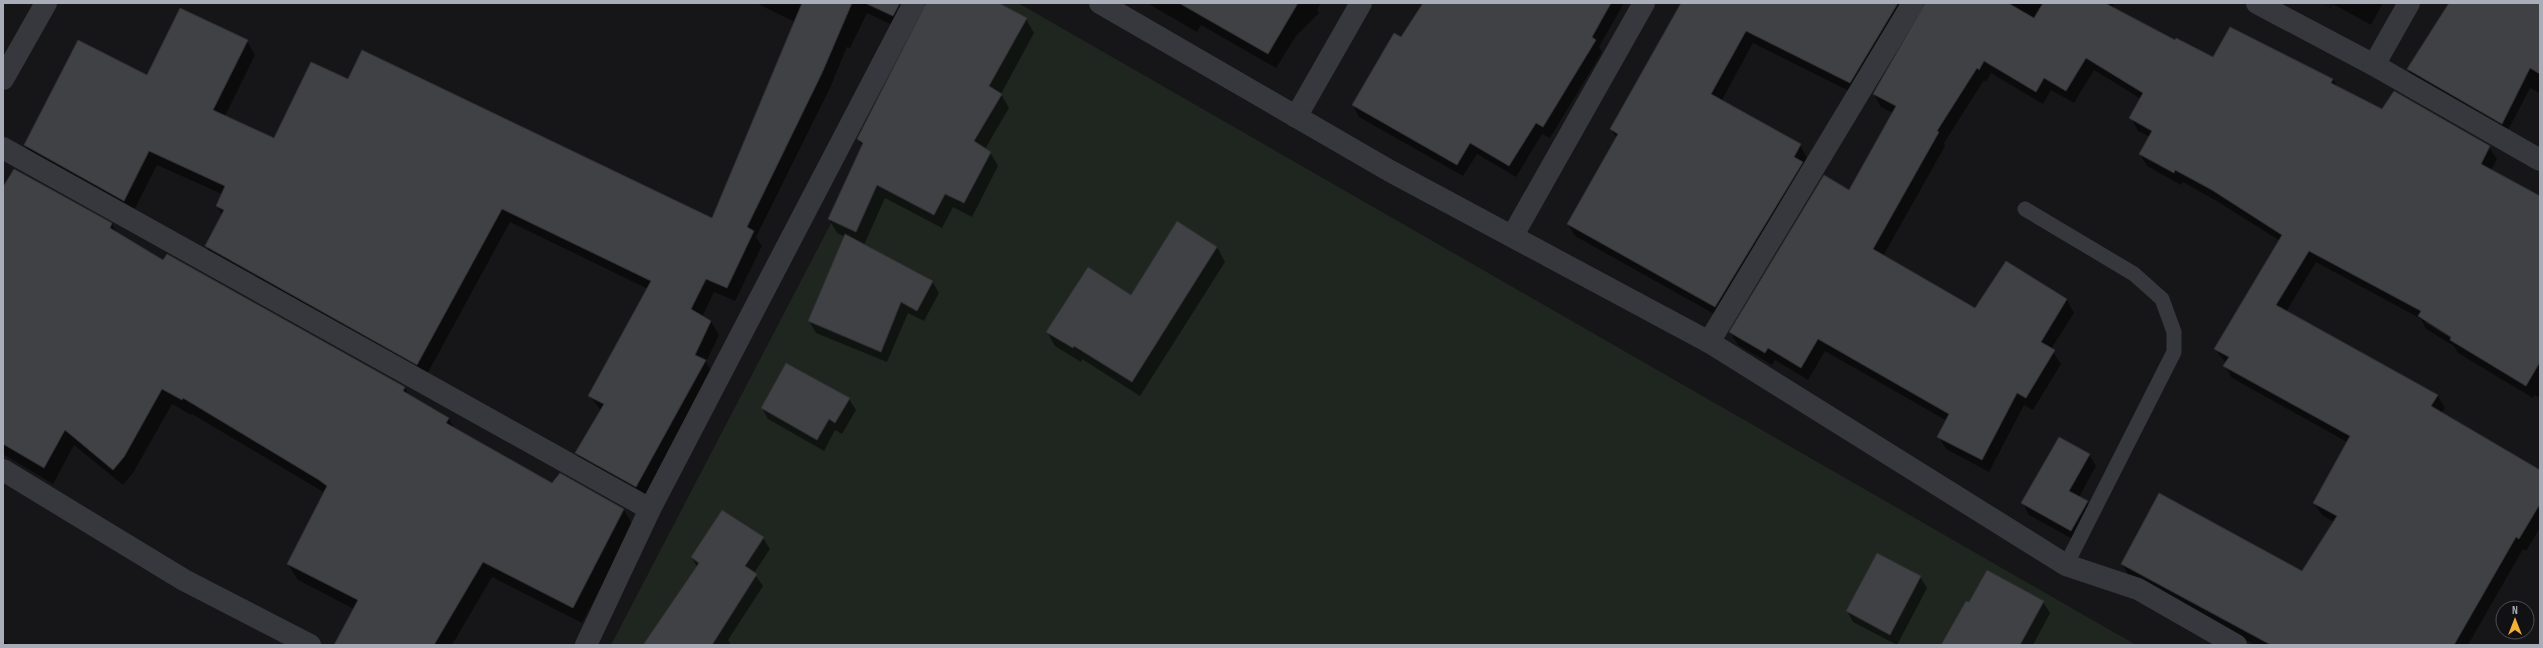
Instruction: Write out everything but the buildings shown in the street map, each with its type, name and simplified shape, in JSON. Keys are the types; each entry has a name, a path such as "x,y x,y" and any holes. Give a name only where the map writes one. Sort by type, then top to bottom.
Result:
{"street":[{"path":"3,79 46,3"},
{"path":"586,645 650,509 914,3"},
{"path":"1100,3 1390,171 1513,235 1709,342 2066,565 2138,590 2236,645"},
{"path":"1296,117 1361,3"},
{"path":"1513,235 1644,3"},
{"path":"1709,342 1914,3"},
{"path":"2257,3 2374,65 2540,160"},
{"path":"2374,65 2409,3"},
{"path":"3,148 650,509"},
{"path":"3,470 184,580 310,645"}],"lane":[{"path":"2025,209 2134,274 2162,300 2174,332 2174,352 2066,565"}],"shaded area":[{"path":"946,3 1018,3 2136,645 611,645"}]}
